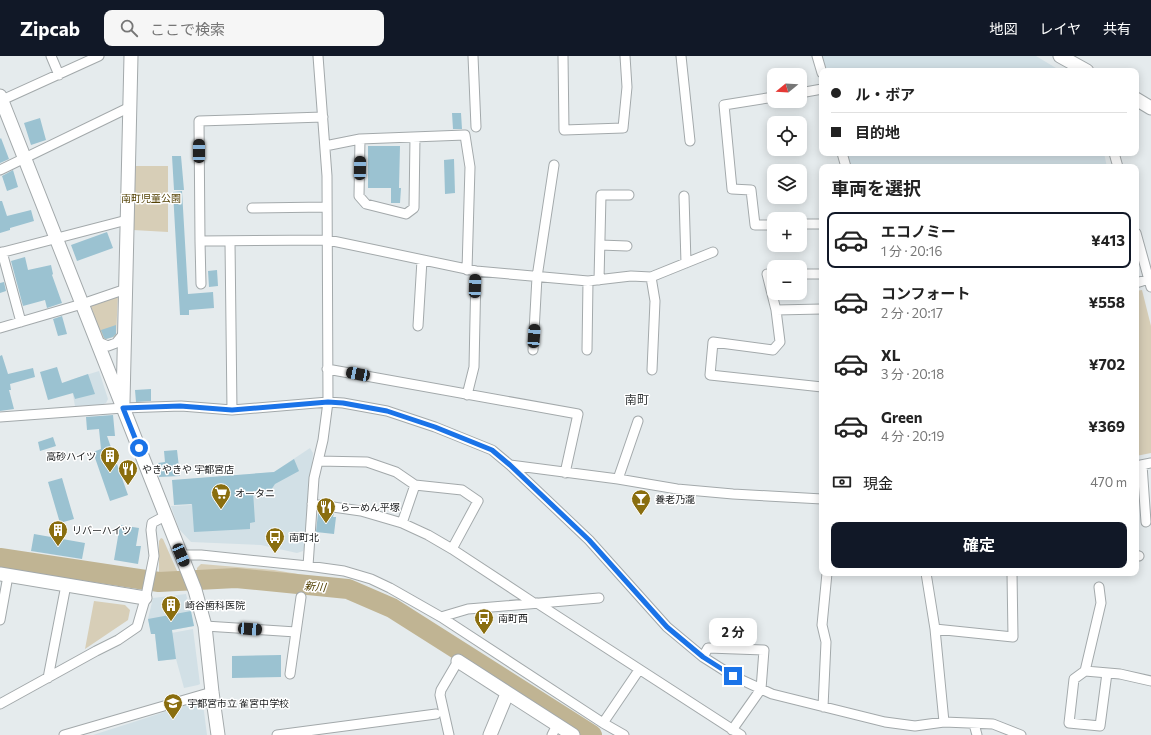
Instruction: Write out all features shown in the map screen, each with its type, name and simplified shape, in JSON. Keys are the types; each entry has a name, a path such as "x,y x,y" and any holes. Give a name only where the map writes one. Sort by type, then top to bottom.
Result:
{"street":[{"path":"51,56 58,75"},
{"path":"99,56 1,99 195,590 205,626 218,735"},
{"path":"123,408 131,56"},
{"path":"308,566 314,478 323,440 328,402 328,240 325,146 318,56"},
{"path":"474,56 476,127"},
{"path":"563,56 564,130 623,128 627,87 625,56"},
{"path":"680,56 690,141"},
{"path":"818,56 821,68"},
{"path":"1060,56 1082,68"},
{"path":"807,92 819,90"},
{"path":"767,98 724,105 732,189 751,190 755,225 767,225"},
{"path":"1139,101 1151,108"},
{"path":"0,170 24,157 130,107"},
{"path":"201,284 199,121 323,117"},
{"path":"325,146 360,139 465,135 470,167 474,367 468,395"},
{"path":"360,139 359,196 366,204 406,214 414,208 415,137"},
{"path":"533,350 537,277 554,165"},
{"path":"599,280 601,195 629,195"},
{"path":"684,196 686,263"},
{"path":"252,208 327,207"},
{"path":"21,322 1,252 127,220"},
{"path":"807,224 819,224"},
{"path":"200,241 230,242 328,240 471,270 588,281 630,276 651,277 714,252"},
{"path":"230,242 232,410"},
{"path":"1139,244 1150,283 1139,283"},
{"path":"600,245 626,246"},
{"path":"418,326 422,260"},
{"path":"807,274 819,274"},
{"path":"651,277 655,301 652,370"},
{"path":"587,350 588,281"},
{"path":"0,328 82,304 126,289"},
{"path":"773,300 780,342 773,350 713,342 710,376 819,387"},
{"path":"776,310 819,309"},
{"path":"96,341 108,346 116,343 125,332"},
{"path":"327,369 578,414 566,473"},
{"path":"0,417 123,408 180,406 232,410 328,402 343,403 387,411 428,424 492,450 510,465 589,540 667,627 703,657 733,676 772,694 916,731 944,722 993,724 1021,735"},
{"path":"618,479 638,421"},
{"path":"318,461 366,462 396,472 415,485 462,490 478,501 452,549"},
{"path":"1146,522 1139,465 1151,463"},
{"path":"510,465 618,479 677,489 819,499"},
{"path":"402,523 415,485"},
{"path":"312,504 362,511 402,523 428,535 741,735"},
{"path":"0,704 118,640 137,627 154,556 151,530 152,523 165,516"},
{"path":"181,555 201,555 308,566 344,571 371,579 441,617 603,723 624,735"},
{"path":"0,620 4,575 145,598"},
{"path":"823,707 826,642 822,625 827,576"},
{"path":"926,576 935,629 944,722"},
{"path":"935,629 1013,637 1012,576"},
{"path":"48,678 66,585"},
{"path":"1099,587 1101,603 1085,671 1074,679 1070,724 1100,726 1107,673"},
{"path":"290,674 301,597"},
{"path":"441,617 468,609 599,598"},
{"path":"205,626 296,632"},
{"path":"703,657 708,648 764,650 761,689 732,730"},
{"path":"449,735 440,695 441,690 458,662 507,694 554,730 573,735"},
{"path":"603,723 639,670"},
{"path":"1085,671 1120,674 1151,680"},
{"path":"64,735 212,692"},
{"path":"490,735 507,694"},
{"path":"277,735 436,714"},
{"path":"974,724 977,735"}],"shaded area":[{"path":"822,56 1036,56 1056,68 824,68"},
{"path":"848,156 1105,156 1106,164 849,164"},
{"path":"99,371 108,399 106,403 101,405 75,406 70,380"},
{"path":"310,448 313,453 306,543 303,551 297,553 261,545 191,542 179,529 171,506 191,505 190,479 274,472"},
{"path":"186,594 194,626 151,634 148,619 153,598"},
{"path":"193,629 200,684 184,688 176,659 158,661 155,636"},
{"name":"宇都宮市立 雀宮中学校","path":"199,701 203,704 207,735 93,735"}],"green space":[{"name":"南町児童公園","path":"135,166 168,166 168,232 133,230"},
{"path":"1139,290 1142,290 1151,326 1151,453 1139,455"},
{"path":"118,294 116,336 103,340 90,304"},
{"path":"161,538 163,539 178,573 159,574 159,541"},
{"path":"201,564 274,570 304,575 247,570 197,571 197,568"},
{"path":"94,601 125,605 130,610 128,620 85,649"}],"building":[{"path":"452,113 461,113 462,129 453,129"},
{"path":"40,118 46,140 31,145 24,123"},
{"path":"1,138 9,159 0,163 0,139"},
{"path":"368,146 400,146 400,203 391,203 391,188 368,188"},
{"path":"172,156 181,156 184,190 174,190"},
{"path":"454,159 455,193 445,194 444,160"},
{"path":"13,170 18,187 7,191 2,176"},
{"path":"182,191 188,294 213,292 214,308 189,310 189,315 180,315 173,192"},
{"path":"0,201 2,201 7,216 31,210 34,221 10,228 10,230 0,233"},
{"path":"107,232 113,248 77,261 71,245"},
{"path":"25,257 28,270 51,265 52,275 62,303 47,308 45,300 23,306 11,261"},
{"path":"217,270 218,286 209,287 208,271"},
{"path":"4,282 6,291 0,293 0,283"},
{"path":"62,316 67,334 58,336 53,319"},
{"path":"116,325 116,334 113,337 106,339 104,338 101,330"},
{"path":"2,355 8,374 33,368 35,377 10,384 11,390 9,390 14,409 0,411 0,356"},
{"path":"57,367 62,383 88,374 95,394 75,399 73,393 48,400 40,372"},
{"path":"151,389 151,401 136,402 135,390"},
{"name":"高砂ハイツ","path":"113,415 115,436 107,436 128,495 110,501 93,452 101,449 99,429 87,430 86,417"},
{"path":"53,437 56,446 40,451 38,442"},
{"path":"177,450 180,476 159,477 158,463 165,462 164,451"},
{"name":"オータニ","path":"294,459 299,471 275,484 271,490 253,491 255,522 250,523 250,529 194,532 192,504 174,505 172,480 274,472"},
{"path":"62,478 74,519 60,523 48,482"},
{"name":"らーめん平塚","path":"319,511 334,513 333,517 336,517 334,534 316,532"},
{"path":"120,525 139,528 136,546 141,546 138,564 114,560"},
{"name":"リバーハイツ","path":"34,534 85,543 82,559 31,551"},
{"path":"191,611 194,626 172,630 176,659 158,661 155,634 151,634 148,619"},
{"path":"281,655 281,677 232,678 232,656"}],"waterway":[{"name":"新川","path":"0,558 159,582 236,578 348,589 392,608 592,735"}],"place":[{"name":"高砂ハイツ","path":"110,473"},
{"name":"やきやきや 宇都宮店","path":"128,486"},
{"name":"オータニ","path":"221,510"},
{"name":"養老乃瀧","path":"641,516"},
{"name":"らーめん平塚","path":"326,524"},
{"name":"リバーハイツ","path":"58,547"},
{"name":"南町北","path":"275,554"},
{"name":"崎谷歯科医院","path":"171,622"},
{"name":"南町西","path":"484,635"},
{"name":"宇都宮市立 雀宮中学校","path":"173,720"}],"district":[{"name":"南町","path":"637,399"}],"route":[{"path":"139,448 123,408 180,406 232,410 328,402 343,403 387,411 435,427 492,450 510,465 589,540 667,627 703,657 733,676"}]}
